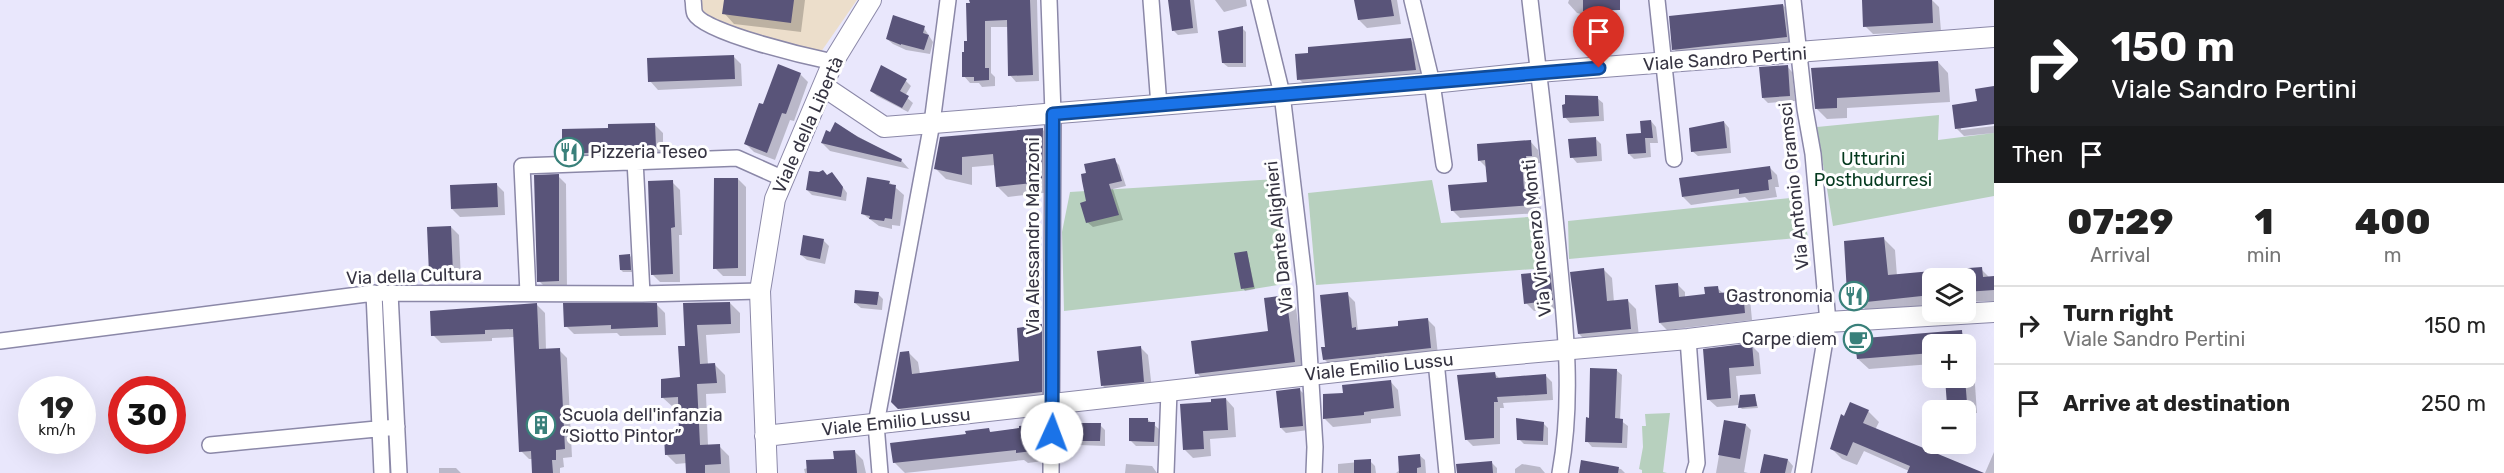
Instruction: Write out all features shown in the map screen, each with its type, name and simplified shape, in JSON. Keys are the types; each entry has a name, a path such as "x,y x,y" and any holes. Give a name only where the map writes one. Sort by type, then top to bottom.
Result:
{"street":[{"path":"693,0 695,14 706,25 765,45 833,62"},
{"name":"Viale della Libertà","path":"767,473 760,291 775,199 833,62 871,0"},
{"path":"880,473 876,423 932,123 948,0"},
{"name":"Via Alessandro Manzoni","path":"1049,0 1053,114 1051,473"},
{"path":"1151,0 1159,106"},
{"name":"Via Dante Alighieri","path":"1259,0 1282,94 1305,286 1315,447 1314,473"},
{"path":"1412,0 1432,83 1444,165"},
{"name":"Via Vincenzo Monti","path":"1530,0 1551,174 1567,349 1564,451 1560,473"},
{"path":"1657,0 1674,159"},
{"name":"Via Antonio Gramsci","path":"1793,0 1805,109 1813,154 1828,322 1803,473"},
{"name":"Viale Sandro Pertini","path":"823,86 884,127 1159,106 1538,72 1994,37"},
{"path":"528,293 522,166 737,158 784,179"},
{"path":"635,160 642,294"},
{"name":"Via della Cultura","path":"0,340 374,293 642,294 760,291"},
{"path":"374,293 382,473"},
{"path":"390,293 399,473"},
{"name":"Viale Emilio Lussu","path":"765,436 1436,361 1688,339 1828,322 1994,312"},
{"path":"1688,339 1697,463 1694,473"},
{"path":"1436,361 1447,473"},
{"path":"1166,473 1169,391"},
{"path":"210,446 397,427"}],"shaded area":[{"path":"694,0 857,0 816,59 718,28 699,13"}],"green space":[{"name":"Utturini Posthudurresi","path":"1939,115 1938,140 1994,133 1994,196 1833,226 1817,127"},
{"path":"1274,179 1291,283 1241,291 1064,311 1062,232 1070,192"},
{"path":"1432,180 1441,223 1543,216 1548,268 1316,285 1308,193"},
{"path":"1800,197 1808,237 1569,259 1568,221"},
{"path":"1670,413 1663,472 1667,473 1642,473 1639,469 1643,447 1642,426 1646,426 1645,414"}],"building":[{"path":"724,0 794,0 791,23 722,14"},
{"path":"969,0 1030,0 1033,75 1008,76 1007,20 985,21 985,68 989,68 989,80 974,81 974,77 962,77 962,52 964,52 964,41 967,41 966,3 970,3"},
{"path":"1168,0 1190,0 1193,28 1172,31"},
{"path":"1354,0 1391,0 1394,16 1358,20"},
{"path":"1583,0 1620,0 1620,10 1583,11"},
{"path":"1862,0 1932,0 1933,23 1863,27"},
{"path":"1783,4 1787,37 1672,50 1669,16"},
{"path":"893,15 925,26 923,33 929,35 924,50 886,39"},
{"path":"1243,26 1243,63 1222,63 1218,31"},
{"path":"1411,38 1416,70 1297,80 1295,54 1308,53 1308,47"},
{"path":"734,55 735,79 648,82 647,58"},
{"path":"1938,61 1940,92 1837,98 1837,108 1815,109 1811,68"},
{"path":"778,64 801,73 786,114 782,113 767,153 744,144 759,103 763,104"},
{"path":"881,65 907,79 900,91 909,96 902,108 870,91"},
{"path":"1788,65 1790,96 1762,98 1759,67"},
{"path":"1994,86 1994,124 1955,129 1952,105 1977,101 1975,89"},
{"path":"1565,95 1598,96 1599,116 1563,118 1562,105 1565,104"},
{"path":"1651,120 1653,138 1645,138 1646,153 1628,154 1626,134 1641,133 1640,121"},
{"path":"1724,121 1727,148 1691,152 1689,128"},
{"path":"835,122 858,137 902,159 901,162 821,143 826,130 830,132"},
{"path":"655,123 656,147 562,154 562,129 608,128 608,124"},
{"path":"1043,128 1042,182 996,187 993,154 962,157 962,175 934,169 940,137"},
{"path":"1596,137 1597,156 1570,158 1568,139"},
{"path":"1531,140 1532,156 1526,156 1527,161 1522,162 1524,189 1533,188 1534,203 1451,211 1448,185 1487,182 1485,160 1478,161 1477,144"},
{"path":"1115,158 1122,181 1109,184 1119,215 1086,223 1080,203 1086,201 1081,174 1086,173 1084,164"},
{"path":"1770,166 1772,179 1768,180 1769,190 1739,194 1739,189 1682,197 1679,178"},
{"path":"823,170 827,175 832,172 843,187 841,197 806,190 809,171"},
{"path":"559,174 559,281 537,282 534,175"},
{"path":"867,177 890,181 889,184 896,185 892,219 885,218 884,221 869,219 870,216 861,214"},
{"path":"714,178 738,178 738,268 713,269"},
{"path":"673,180 675,227 671,228 673,274 651,275 648,181"},
{"path":"497,183 498,207 451,209 450,185"},
{"path":"451,226 453,273 429,274 427,227"},
{"path":"803,235 824,239 820,259 800,255"},
{"path":"1884,237 1888,275 1922,272 1922,296 1857,303 1856,293 1847,294 1844,241"},
{"path":"1247,251 1254,287 1241,289 1234,253"},
{"path":"630,254 631,270 620,270 619,255"},
{"path":"1982,267 1983,277 1994,276 1994,290 1976,291 1976,268 1969,268"},
{"path":"1604,268 1607,301 1628,299 1631,329 1578,334 1570,272"},
{"path":"1550,271 1553,300 1524,304 1521,274"},
{"path":"1678,283 1679,297 1705,294 1704,287 1718,286 1719,293 1743,291 1745,313 1659,323 1655,285"},
{"path":"855,290 879,292 877,305 854,303"},
{"path":"1348,292 1352,328 1356,327 1356,330 1398,326 1398,321 1428,318 1431,348 1323,360 1321,347 1325,347 1320,295"},
{"path":"1286,295 1295,362 1195,374 1191,341 1268,331 1264,298"},
{"path":"730,302 731,324 697,325 700,364 715,363 717,383 697,384 700,445 720,444 721,464 705,465 705,473 686,473 685,454 665,455 664,435 679,434 678,397 661,398 661,379 680,377 678,346 685,346 683,303"},
{"name":"Scuola dell'infanzia “Siotto Pintor”","path":"537,303 539,349 560,348 565,449 556,450 556,460 552,460 553,473 532,473 531,451 519,452 513,329 485,330 485,334 431,336 430,311"},
{"path":"563,303 657,303 658,327 611,329 611,325 564,327"},
{"path":"1042,324 1042,392 898,409 891,402 900,352 909,351 912,374 1019,361 1017,328"},
{"path":"1962,330 1962,334 1922,334 1922,354 1857,359 1853,339"},
{"path":"1752,343 1754,366 1729,368 1731,398 1707,400 1703,349"},
{"path":"1141,346 1144,382 1101,386 1097,351"},
{"path":"1590,368 1617,369 1615,418 1623,419 1622,443 1585,442 1586,417 1589,418"},
{"path":"1495,372 1496,378 1546,374 1547,394 1497,397 1498,402 1494,402 1494,438 1465,440 1457,375"},
{"path":"1391,380 1394,408 1364,412 1364,415 1323,419 1323,394 1343,393 1342,385"},
{"path":"1300,388 1303,426 1280,428 1276,391"},
{"path":"1946,388 1966,388 1967,400 1947,400"},
{"path":"1755,394 1757,406 1738,408 1740,395"},
{"path":"1226,398 1228,430 1203,431 1204,449 1183,450 1180,404 1211,402 1211,399"},
{"path":"1850,402 1869,410 1863,423 1922,447 1922,454 1938,454 1984,473 1907,473 1910,466 1853,442 1847,456 1830,449 1841,414 1844,416"},
{"path":"1129,418 1148,418 1148,422 1155,422 1154,442 1129,441"},
{"path":"1516,418 1544,422 1543,441 1517,440"},
{"path":"1724,420 1746,424 1740,459 1718,455"},
{"path":"1042,423 1041,450 1016,453 1016,450 893,463 890,443 966,434 965,431 989,428 990,432"},
{"path":"1073,423 1101,423 1100,441 1072,441"},
{"path":"855,450 857,473 807,473 806,460 834,459 833,451"},
{"path":"1420,454 1421,467 1417,468 1417,473 1399,473 1398,456"},
{"path":"1764,454 1788,459 1785,473 1760,473"},
{"path":"1371,459 1371,473 1354,473 1354,460"},
{"path":"1581,460 1619,467 1618,473 1579,473"},
{"path":"1492,461 1493,473 1457,473 1456,464"}],"place":[{"name":"Pizzeria Teseo","path":"569,152"},
{"name":"Gastronomia","path":"1854,296"},
{"name":"Carpe diem","path":"1858,339"},
{"name":"Scuola dell'infanzia “Siotto Pintor”","path":"541,425"}],"route":[{"path":"1052,433 1053,114 1599,68"}]}
